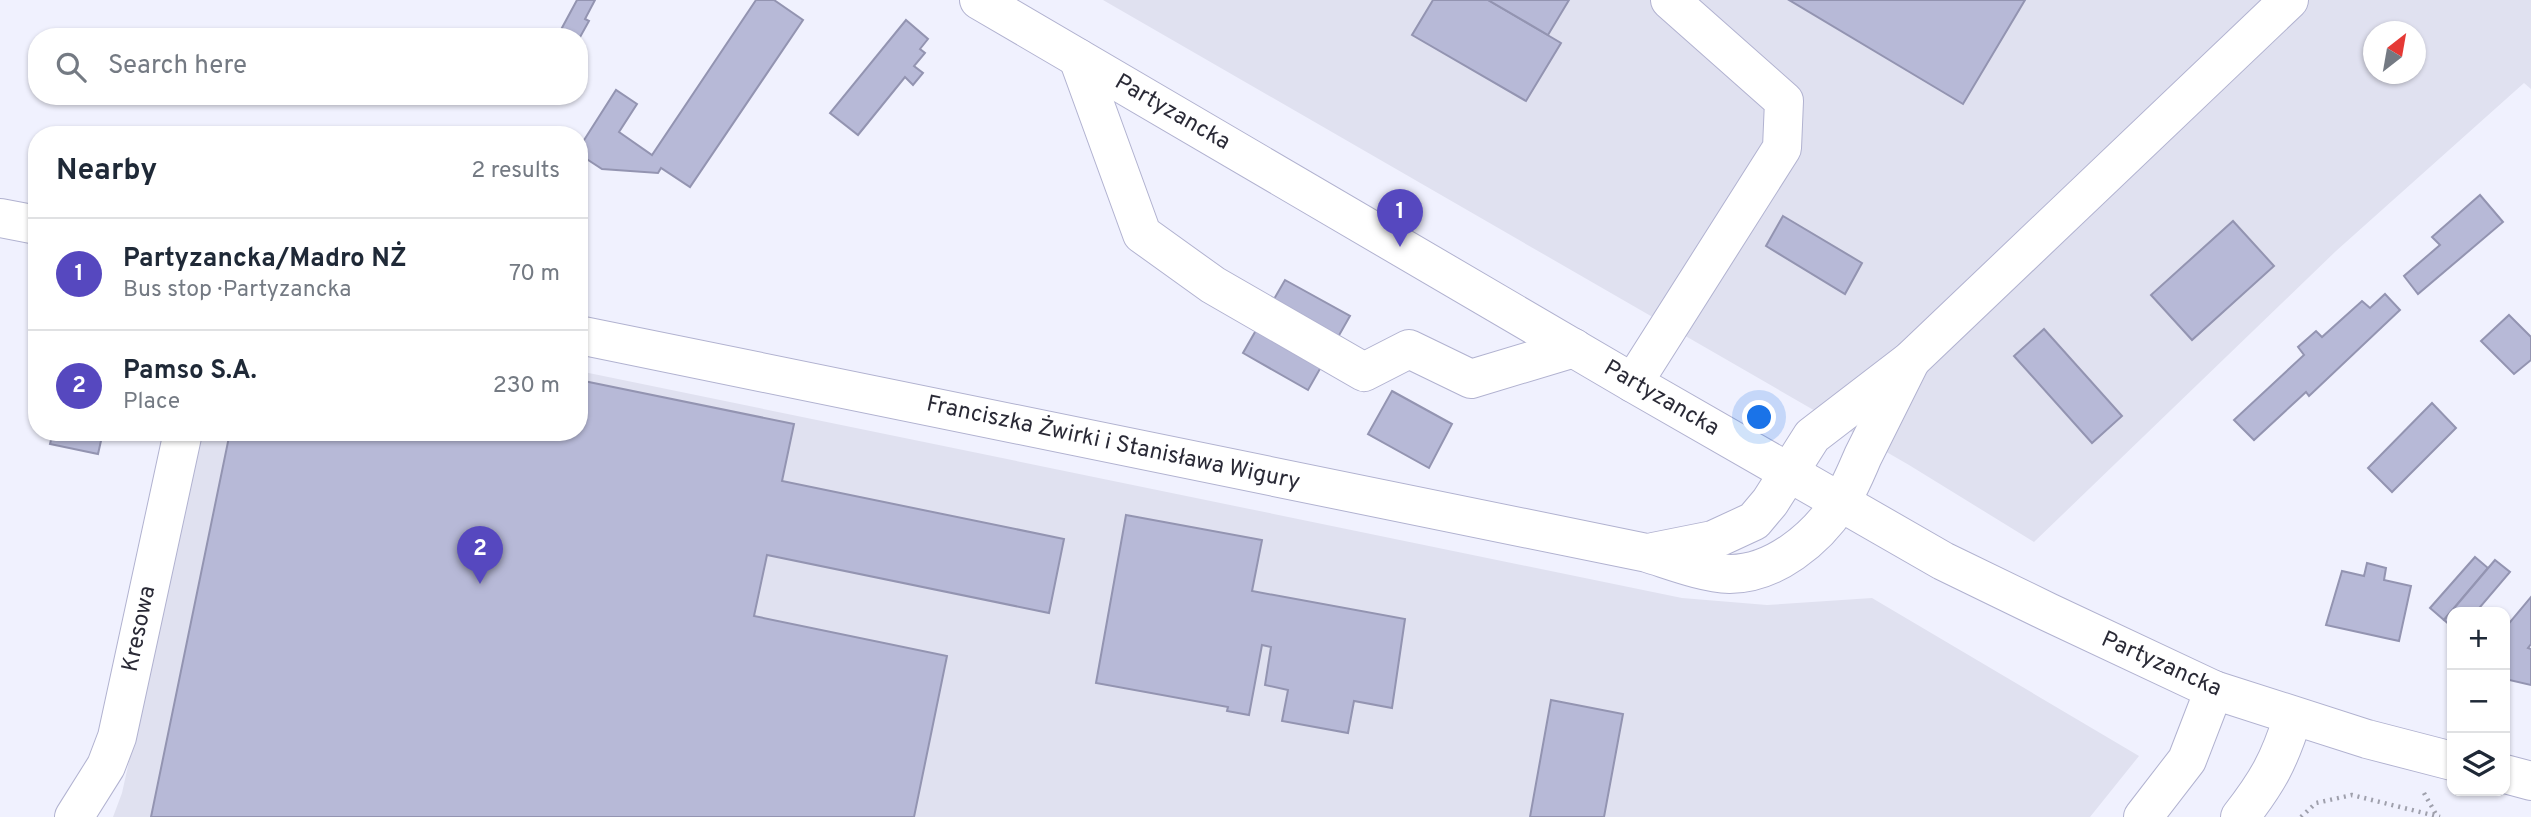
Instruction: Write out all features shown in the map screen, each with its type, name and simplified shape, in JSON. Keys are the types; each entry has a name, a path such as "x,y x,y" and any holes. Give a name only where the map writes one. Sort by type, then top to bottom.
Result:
{"main road":[{"name":"Partyzancka","path":"979,0 1943,561 2214,690 2293,717 2447,760"},
{"path":"1633,383 1782,148 1784,101 1670,0"},
{"path":"1911,360 2289,0"},
{"path":"1078,58 1142,234 1213,285 1373,368 1409,349 1471,379 1574,348"},
{"path":"0,218 28,223"},
{"name":"Franciszka Żwirki i Stanisława Wigury","path":"588,337 1647,553 1685,565 1729,574 1752,572 1768,565 1807,541 1823,525 1841,502 1911,360"},
{"name":"Franciszka Żwirki i Stanisława Wigury","path":"1647,553 1713,540 1754,521 1790,473 1812,436 1911,360"},
{"name":"Kresowa","path":"74,817 106,766 117,737 181,441"},
{"path":"2143,817 2186,760 2214,690"},
{"path":"2240,817 2265,785 2281,753 2293,717"},
{"path":"2510,775 2531,781"}],"path":[{"path":"2301,817 2316,803 2352,795 2441,817"}],"shaded area":[{"path":"1103,0 2531,0 2531,89 2524,83 2336,251 2034,542 1909,465"},
{"path":"588,373 1682,598 1767,605 1872,598 2139,756 2090,817 113,817 122,793 200,441 588,441"}],"building":[{"path":"577,0 595,0 585,19 589,21 585,28 562,28"},
{"path":"756,0 774,0 803,20 690,187 661,168 658,173 602,169 588,160 588,134 616,90 637,104 619,132 652,155"},
{"path":"1433,0 1488,0 1561,43 1526,101 1412,35"},
{"path":"1488,0 1569,0 1548,35"},
{"path":"1789,0 2025,0 1963,104"},
{"path":"906,20 928,39 920,49 925,53 914,66 923,73 913,85 905,77 858,135 830,113"},
{"path":"2480,195 2503,222 2418,294 2404,276 2440,245 2432,237"},
{"path":"1783,216 1862,263 1845,294 1766,246"},
{"path":"2233,221 2274,266 2192,340 2151,295"},
{"path":"1285,280 1350,316 1308,390 1243,353"},
{"path":"2385,294 2400,310 2309,396 2306,392 2254,440 2234,420 2304,355 2298,347 2316,331 2322,337 2362,301 2370,308"},
{"path":"2509,315 2531,337 2531,360 2514,374 2481,341"},
{"path":"2044,329 2122,416 2092,443 2014,356"},
{"path":"588,382 794,424 782,481 1064,539 1049,613 767,555 754,616 947,656 914,817 151,817 228,441 588,441"},
{"path":"1392,391 1452,424 1429,468 1368,434"},
{"path":"2432,403 2456,428 2392,492 2368,468"},
{"path":"51,441 101,441 98,454 50,444"},
{"path":"1126,515 1262,540 1252,591 1405,619 1392,708 1354,701 1348,733 1282,721 1288,690 1265,685 1271,647 1262,645 1249,715 1227,711 1228,707 1096,683"},
{"path":"2475,557 2488,568 2455,607 2447,607 2447,616 2444,620 2430,608"},
{"path":"2495,560 2510,572 2480,607 2455,607"},
{"path":"2367,563 2386,568 2384,580 2411,586 2399,641 2326,625 2342,571 2364,576"},
{"path":"2531,597 2531,644 2528,648 2531,649 2531,685 2510,680 2510,622"},
{"path":"1551,700 1623,714 1604,817 1530,817"}],"place":[{"name":"Partyzancka/Madro NŻ","path":"1400,247"},
{"name":"Pamso S.A.","path":"480,584"}]}
